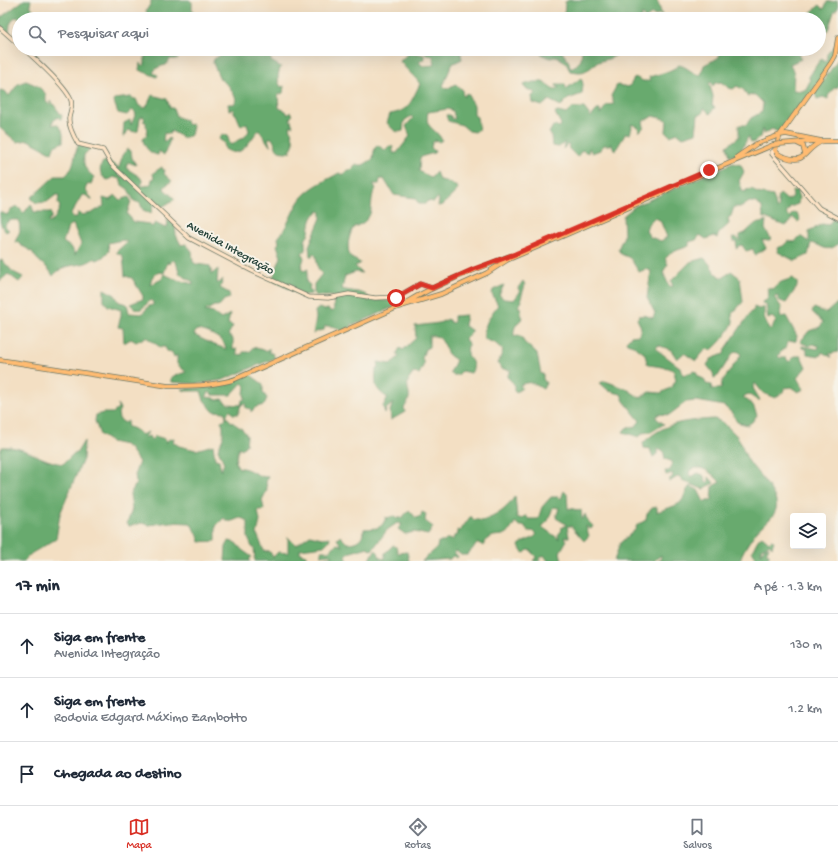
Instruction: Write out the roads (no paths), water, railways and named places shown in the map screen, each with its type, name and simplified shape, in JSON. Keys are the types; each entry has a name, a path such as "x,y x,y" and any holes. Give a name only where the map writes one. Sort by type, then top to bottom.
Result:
{"main road":[{"path":"0,28 12,39"},
{"path":"838,38 835,56 832,63 780,135 772,152 772,154 819,208 838,218"},
{"name":"Avenida Integração","path":"32,56 47,70 70,98 72,107 69,120 73,136 80,146 104,150 110,164 183,234 238,264 309,297 328,298 349,294 375,298 396,298 418,285 423,284 428,288"},
{"path":"788,124 787,131 793,135"},
{"path":"732,161 756,144 780,135 793,135 823,141"},
{"path":"769,140 773,140 778,154 793,160 801,159 812,145 823,141"},
{"path":"398,307 428,288 515,254 732,161 776,146 795,142 838,141"},
{"path":"795,142 803,146 805,152 804,155"},
{"path":"0,360 168,386 220,384 233,380 398,307 441,294 475,279 507,260 673,187"},
{"path":"468,272 481,271 481,274 475,279"},
{"path":"428,288 433,294 441,294"}]}
